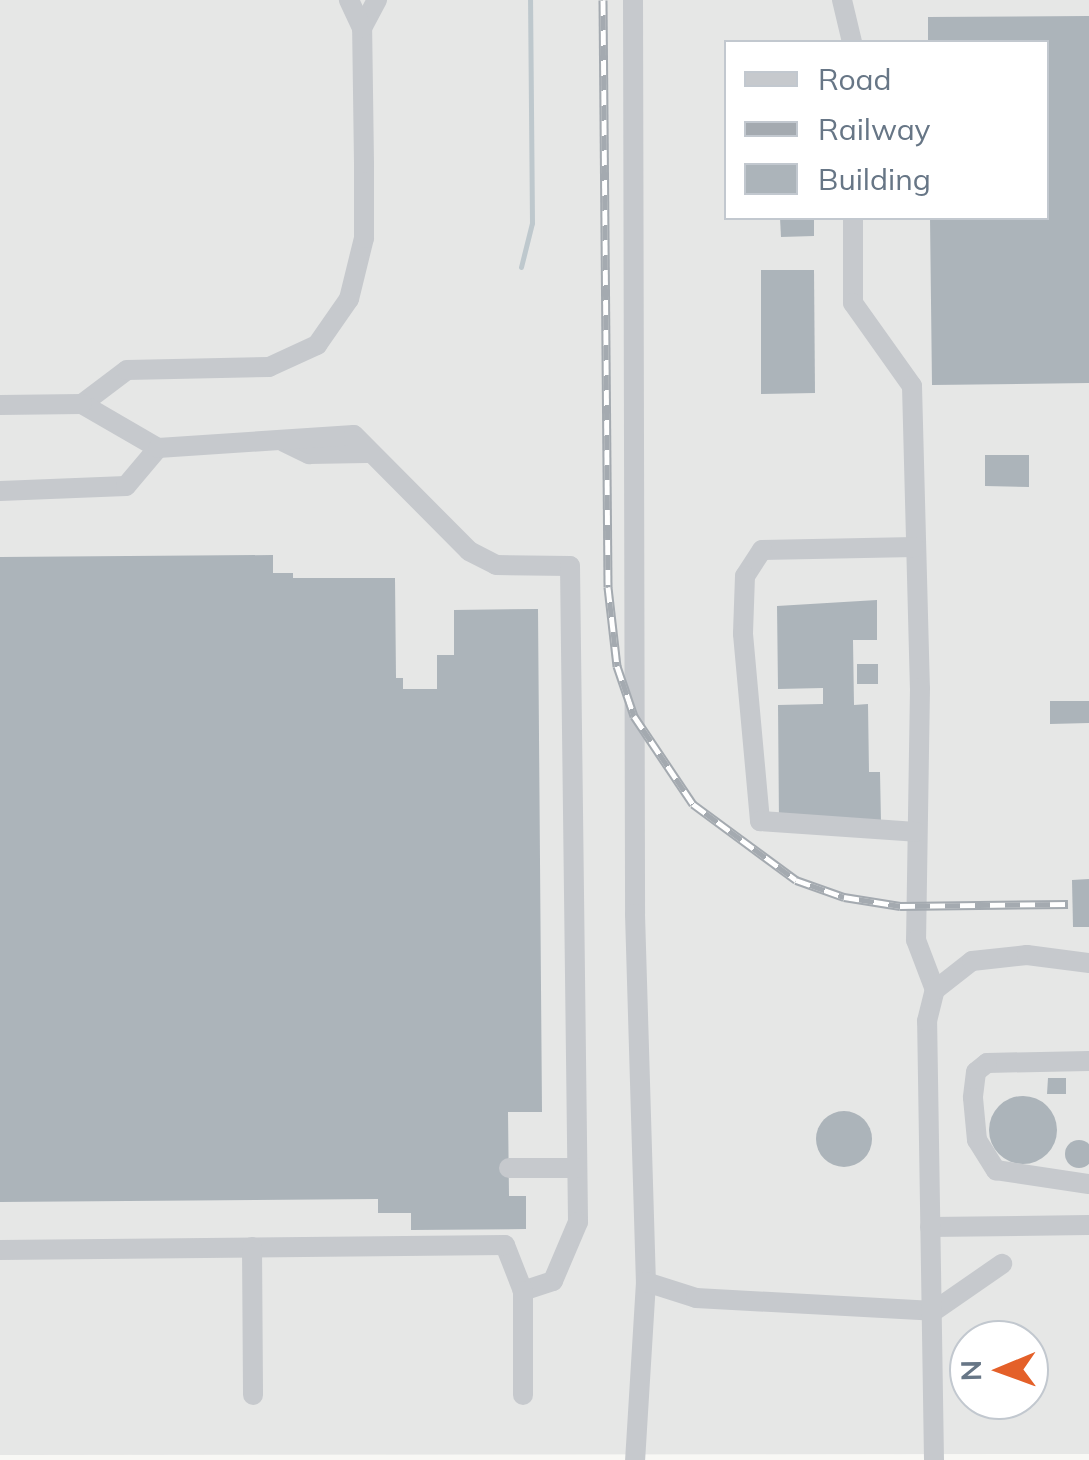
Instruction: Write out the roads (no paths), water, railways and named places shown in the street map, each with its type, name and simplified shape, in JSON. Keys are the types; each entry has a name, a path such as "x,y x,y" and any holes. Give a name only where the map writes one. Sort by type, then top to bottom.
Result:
{"street":[{"path":"82,404 127,370 269,367 318,345 350,299 364,238 362,28 349,0"},
{"path":"362,28 377,0"},
{"path":"633,0 635,914 646,1282 635,1460"},
{"path":"842,0 852,40"},
{"path":"853,220 853,303 912,386 916,940 935,990 927,1021 934,1460"},
{"path":"0,405 82,404 158,448 284,442 309,454 368,453 469,550 496,565 570,566 578,1222 553,1281 523,1290"},
{"path":"0,491 126,486 158,448"},
{"path":"915,547 762,550 745,576 743,634 760,821 916,832"},
{"path":"935,990 972,961 1027,955 1089,962"},
{"path":"1089,1061 987,1063 976,1072 973,1098 976,1140 996,1170 1089,1184"},
{"path":"509,1168 577,1168"},
{"path":"930,1228 1089,1225"},
{"path":"0,1250 505,1245 523,1290 523,1394"},
{"path":"252,1247 253,1395"},
{"path":"646,1282 696,1298 934,1311 1002,1264"}],"waterway":[{"path":"521,267 532,223 530,0"}],"railway":[{"path":"603,0 608,587 617,666 634,716 693,804 796,880 844,897 900,906 1068,904"}]}
